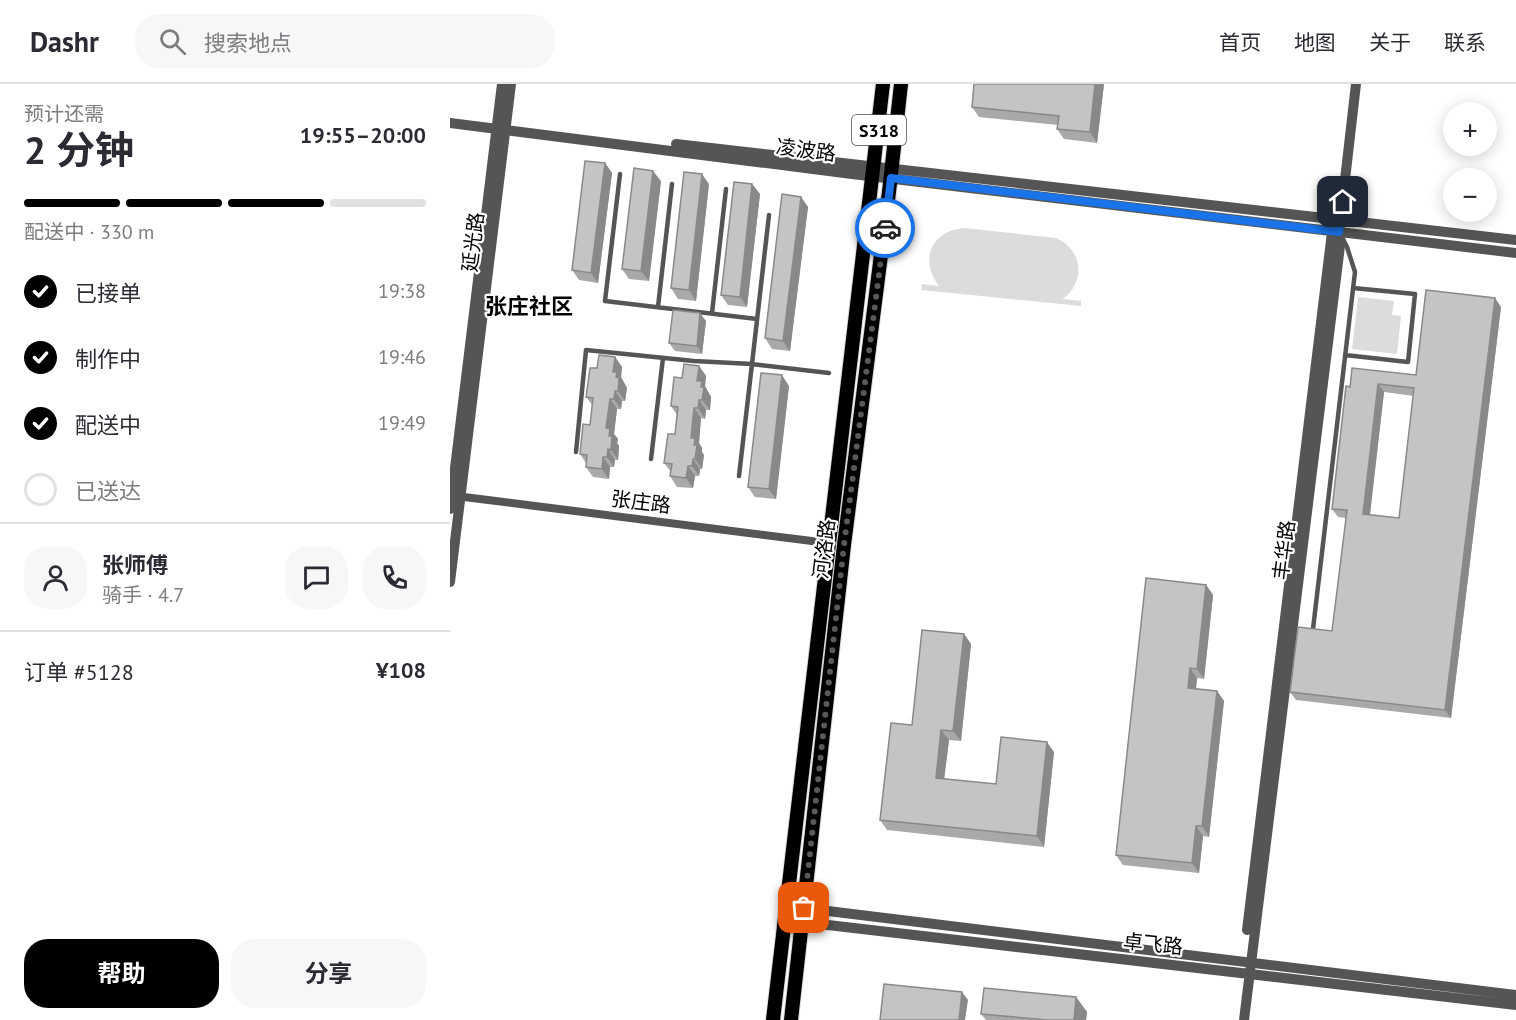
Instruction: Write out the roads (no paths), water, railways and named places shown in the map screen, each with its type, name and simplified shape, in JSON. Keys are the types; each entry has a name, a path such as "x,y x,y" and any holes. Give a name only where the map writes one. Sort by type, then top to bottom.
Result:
{"main road":[{"name":"河洛路","path":"773,1020 883,84"},
{"name":"河洛路","path":"791,1020 844,545 901,84"}],"street":[{"name":"延光路","path":"450,582 454,495 501,126 502,84"},
{"name":"延光路","path":"501,126 511,84"},
{"name":"丰华路","path":"1336,226 1349,84"},
{"name":"丰华路","path":"1244,1020 1247,967 1336,226 1356,84"},
{"name":"凌波路","path":"450,117 501,126 874,172 1336,226 1516,253"},
{"name":"凌波路","path":"450,123 501,126"},
{"name":"凌波路","path":"1336,226 1516,240"},
{"name":"延光路","path":"450,509 454,495"},
{"name":"张庄路","path":"454,495 828,543"},
{"name":"卓飞路","path":"787,906 803,915"},
{"name":"卓飞路","path":"785,920 803,915 1247,967 1516,995"},
{"name":"丰华路","path":"1237,1020 1247,967"},
{"name":"卓飞路","path":"1247,967 1516,1005"}],"lane":[{"path":"620,174 605,301 757,319"},
{"path":"658,307 672,184"},
{"path":"712,314 726,189"},
{"path":"739,476 769,215"},
{"path":"1313,629 1355,272 1347,247 1336,226"},
{"path":"1345,355 1408,362 1415,294 1353,288"},
{"path":"576,452 586,350 829,373"},
{"path":"651,459 663,358"}],"district":[{"name":"张庄社区","path":"529,306"}]}
